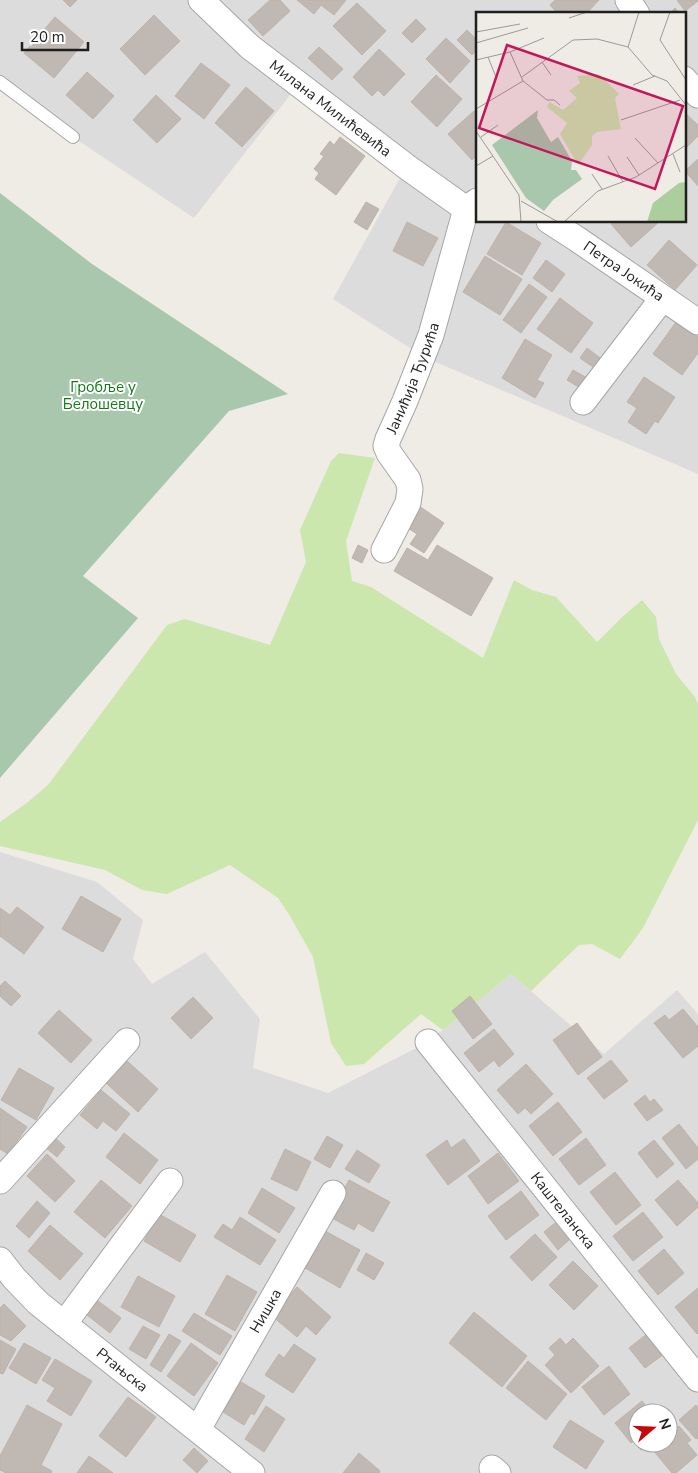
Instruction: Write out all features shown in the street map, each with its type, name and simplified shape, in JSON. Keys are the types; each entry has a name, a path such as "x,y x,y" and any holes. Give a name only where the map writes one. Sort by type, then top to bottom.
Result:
{"street":[{"name":"Милана Милићевића","path":"201,0 250,47 407,167 471,205"},
{"path":"628,0 636,12"},
{"path":"686,81 698,95"},
{"name":"Јанићија Ђурића","path":"384,550 408,503 410,489 408,480 386,446 431,336 471,205"},
{"name":"Петра Јокића","path":"551,222 698,322"},
{"path":"583,402 662,299"},
{"path":"0,1181 128,1041"},
{"name":"Каштеланска","path":"428,1042 698,1379"},
{"path":"64,1324 170,1181"},
{"name":"Нишка","path":"198,1430 333,1193"},
{"name":"Ртањска","path":"0,1260 38,1303 252,1473"}],"lane":[{"path":"0,82 72,137"}],"shaded area":[{"path":"0,0 698,0 698,474 424,357 333,299 406,167 298,85 194,218 73,137 0,79"},
{"path":"0,852 97,882 143,920 133,959 152,984 205,952 260,1019 253,1068 328,1093 428,1042 511,974 604,1054 677,990 698,1014 698,1473 0,1473"}],"green space":[{"name":"Гробље у Белошевцу","path":"0,193 92,264 288,394 229,411 83,576 138,618 0,778"},
{"path":"339,453 375,458 346,541 352,581 371,587 483,658 514,580 532,590 556,597 597,642 642,600 656,617 659,639 676,674 695,697 698,704 698,820 643,928 620,959 592,944 579,945 531,991 511,974 443,1030 421,1014 364,1064 346,1066 331,1043 313,957 290,916 278,898 230,865 167,894 142,890 105,870 0,846 0,822 48,785 167,625 185,619 270,645 306,562 300,530 331,461"}],"building":[{"path":"63,0 77,0 70,7"},
{"path":"270,0 280,0 290,11 263,36 248,20"},
{"path":"297,0 346,0 334,15 321,5 314,14"},
{"path":"555,0 599,0 588,12 556,12 550,5"},
{"path":"677,0 698,0 698,1 685,11"},
{"path":"357,3 386,31 362,55 333,26"},
{"path":"154,15 180,41 145,75 120,49"},
{"path":"55,17 84,42 54,78 24,53"},
{"path":"416,19 426,29 412,43 402,33"},
{"path":"467,30 476,39 476,51 472,55 457,40"},
{"path":"446,38 470,61 450,83 426,59"},
{"path":"319,47 343,69 332,80 308,58"},
{"path":"379,49 405,74 384,96 378,90 372,96 353,77"},
{"path":"201,63 230,85 204,119 175,96"},
{"path":"87,72 114,96 93,119 66,95"},
{"path":"436,75 462,99 437,127 411,102"},
{"path":"246,87 274,111 242,147 215,123"},
{"path":"156,95 181,119 157,143 133,120"},
{"path":"474,111 476,112 476,156 472,160 448,134"},
{"path":"686,114 698,125 698,136 686,148"},
{"path":"340,137 365,156 336,195 315,179 319,173 314,169 324,156 320,154 330,141 334,145"},
{"path":"698,159 698,186 686,172"},
{"path":"366,202 379,209 367,230 354,222"},
{"path":"407,222 438,238 423,266 393,251"},
{"path":"506,222 541,243 522,275 487,254"},
{"path":"613,222 659,222 631,247 611,224"},
{"path":"669,240 697,265 675,290 647,265"},
{"path":"485,256 522,279 500,315 463,292"},
{"path":"546,260 565,274 552,292 533,278"},
{"path":"529,284 547,297 521,333 503,320"},
{"path":"560,298 593,323 571,353 537,329"},
{"path":"676,322 698,337 698,353 682,375 653,354"},
{"path":"525,339 552,355 537,380 544,383 535,398 502,378"},
{"path":"587,348 603,360 596,369 580,358"},
{"path":"573,370 589,379 582,389 567,380"},
{"path":"644,377 675,397 658,423 655,421 646,434 628,422 637,408 627,402"},
{"path":"419,506 444,523 424,553 410,544 417,534 406,527"},
{"path":"358,545 368,550 362,563 352,558"},
{"path":"437,545 493,578 471,616 394,571 407,548 428,560"},
{"path":"81,896 121,919 103,952 62,929"},
{"path":"17,907 44,927 24,954 0,936 0,908 10,915"},
{"path":"5,981 21,996 11,1006 0,996 0,986"},
{"path":"470,996 492,1024 473,1039 452,1011"},
{"path":"193,997 213,1018 191,1039 171,1018"},
{"path":"683,1009 698,1027 698,1046 683,1058 654,1023 665,1015 669,1020"},
{"path":"59,1010 92,1040 71,1063 38,1033"},
{"path":"577,1023 602,1057 578,1075 553,1040"},
{"path":"494,1029 514,1054 499,1067 494,1060 479,1072 464,1053"},
{"path":"126,1060 158,1089 138,1112 106,1083"},
{"path":"611,1060 628,1081 604,1099 587,1078"},
{"path":"526,1064 553,1094 531,1114 525,1108 518,1114 497,1090"},
{"path":"19,1068 54,1088 36,1120 1,1100"},
{"path":"101,1090 130,1114 116,1131 103,1121 97,1129 80,1115"},
{"path":"645,1095 650,1102 654,1099 663,1110 647,1121 634,1104"},
{"path":"558,1102 582,1132 553,1156 529,1126"},
{"path":"0,1108 27,1127 8,1154 0,1149"},
{"path":"679,1124 698,1148 698,1159 686,1169 662,1138"},
{"path":"124,1133 158,1160 140,1184 106,1157"},
{"path":"327,1136 343,1145 330,1168 314,1159"},
{"path":"54,1137 65,1147 57,1157 45,1147"},
{"path":"586,1138 606,1165 579,1185 559,1159"},
{"path":"464,1139 480,1161 448,1185 426,1155 447,1140 451,1148"},
{"path":"654,1140 674,1164 657,1178 638,1153"},
{"path":"285,1149 311,1162 297,1191 271,1179"},
{"path":"357,1150 380,1165 369,1183 345,1169"},
{"path":"498,1153 519,1181 488,1204 468,1176"},
{"path":"47,1154 75,1181 55,1202 27,1176"},
{"path":"615,1172 641,1205 616,1225 590,1192"},
{"path":"101,1180 132,1206 105,1238 74,1212"},
{"path":"349,1180 390,1202 373,1232 358,1223 354,1230 330,1217"},
{"path":"678,1180 698,1203 698,1207 677,1226 655,1200"},
{"path":"262,1188 295,1208 279,1233 248,1213"},
{"path":"521,1191 539,1215 506,1240 488,1216"},
{"path":"37,1201 50,1213 29,1238 16,1226"},
{"path":"643,1212 663,1237 633,1261 613,1236"},
{"path":"159,1214 196,1235 180,1262 144,1241"},
{"path":"240,1217 276,1240 260,1265 214,1237 223,1224 232,1230"},
{"path":"555,1223 569,1240 558,1250 544,1232"},
{"path":"50,1225 83,1254 60,1280 28,1251"},
{"path":"325,1231 360,1250 340,1288 305,1268"},
{"path":"535,1234 557,1257 532,1281 510,1257"},
{"path":"664,1249 684,1273 658,1295 638,1271"},
{"path":"366,1253 384,1263 374,1280 357,1270"},
{"path":"573,1261 598,1286 574,1310 549,1285"},
{"path":"227,1275 257,1292 235,1331 205,1314"},
{"path":"138,1276 175,1296 159,1327 121,1307"},
{"path":"297,1287 331,1317 316,1335 306,1326 297,1337 272,1316"},
{"path":"698,1288 698,1333 697,1334 675,1307"},
{"path":"98,1301 121,1318 110,1333 87,1315"},
{"path":"4,1304 26,1326 11,1341 0,1335 0,1308"},
{"path":"474,1312 527,1356 502,1387 449,1343"},
{"path":"194,1313 232,1336 220,1355 182,1331"},
{"path":"143,1326 160,1335 146,1359 129,1349"},
{"path":"648,1333 664,1354 645,1368 629,1348"},
{"path":"169,1334 181,1341 161,1372 150,1365"},
{"path":"560,1338 566,1345 573,1338 599,1366 571,1393 545,1365 555,1355 549,1348"},
{"path":"0,1340 16,1349 3,1374 0,1373"},
{"path":"24,1343 51,1358 36,1384 9,1368"},
{"path":"191,1343 218,1363 194,1396 167,1376"},
{"path":"294,1344 316,1359 293,1393 265,1375 279,1354 284,1358"},
{"path":"55,1359 92,1381 71,1416 47,1401 55,1388 42,1380"},
{"path":"528,1361 567,1394 546,1420 506,1388"},
{"path":"609,1366 630,1394 604,1415 582,1387"},
{"path":"241,1382 265,1396 254,1415 251,1413 244,1425 223,1412"},
{"path":"128,1397 156,1417 126,1457 99,1436"},
{"path":"27,1405 62,1424 41,1465 52,1471 51,1473 6,1473 0,1470 0,1456"},
{"path":"696,1405 698,1408 698,1438 696,1439 679,1420"},
{"path":"266,1406 285,1419 264,1452 245,1439"},
{"path":"628,1412 628,1439 615,1423"},
{"path":"570,1420 604,1441 586,1469 553,1447"},
{"path":"678,1427 691,1440 687,1443 697,1455 676,1473 672,1473 655,1453 678,1453"},
{"path":"194,1448 208,1461 197,1473 183,1460"},
{"path":"359,1453 380,1471 379,1473 343,1473"},
{"path":"89,1456 113,1473 77,1473"}]}
